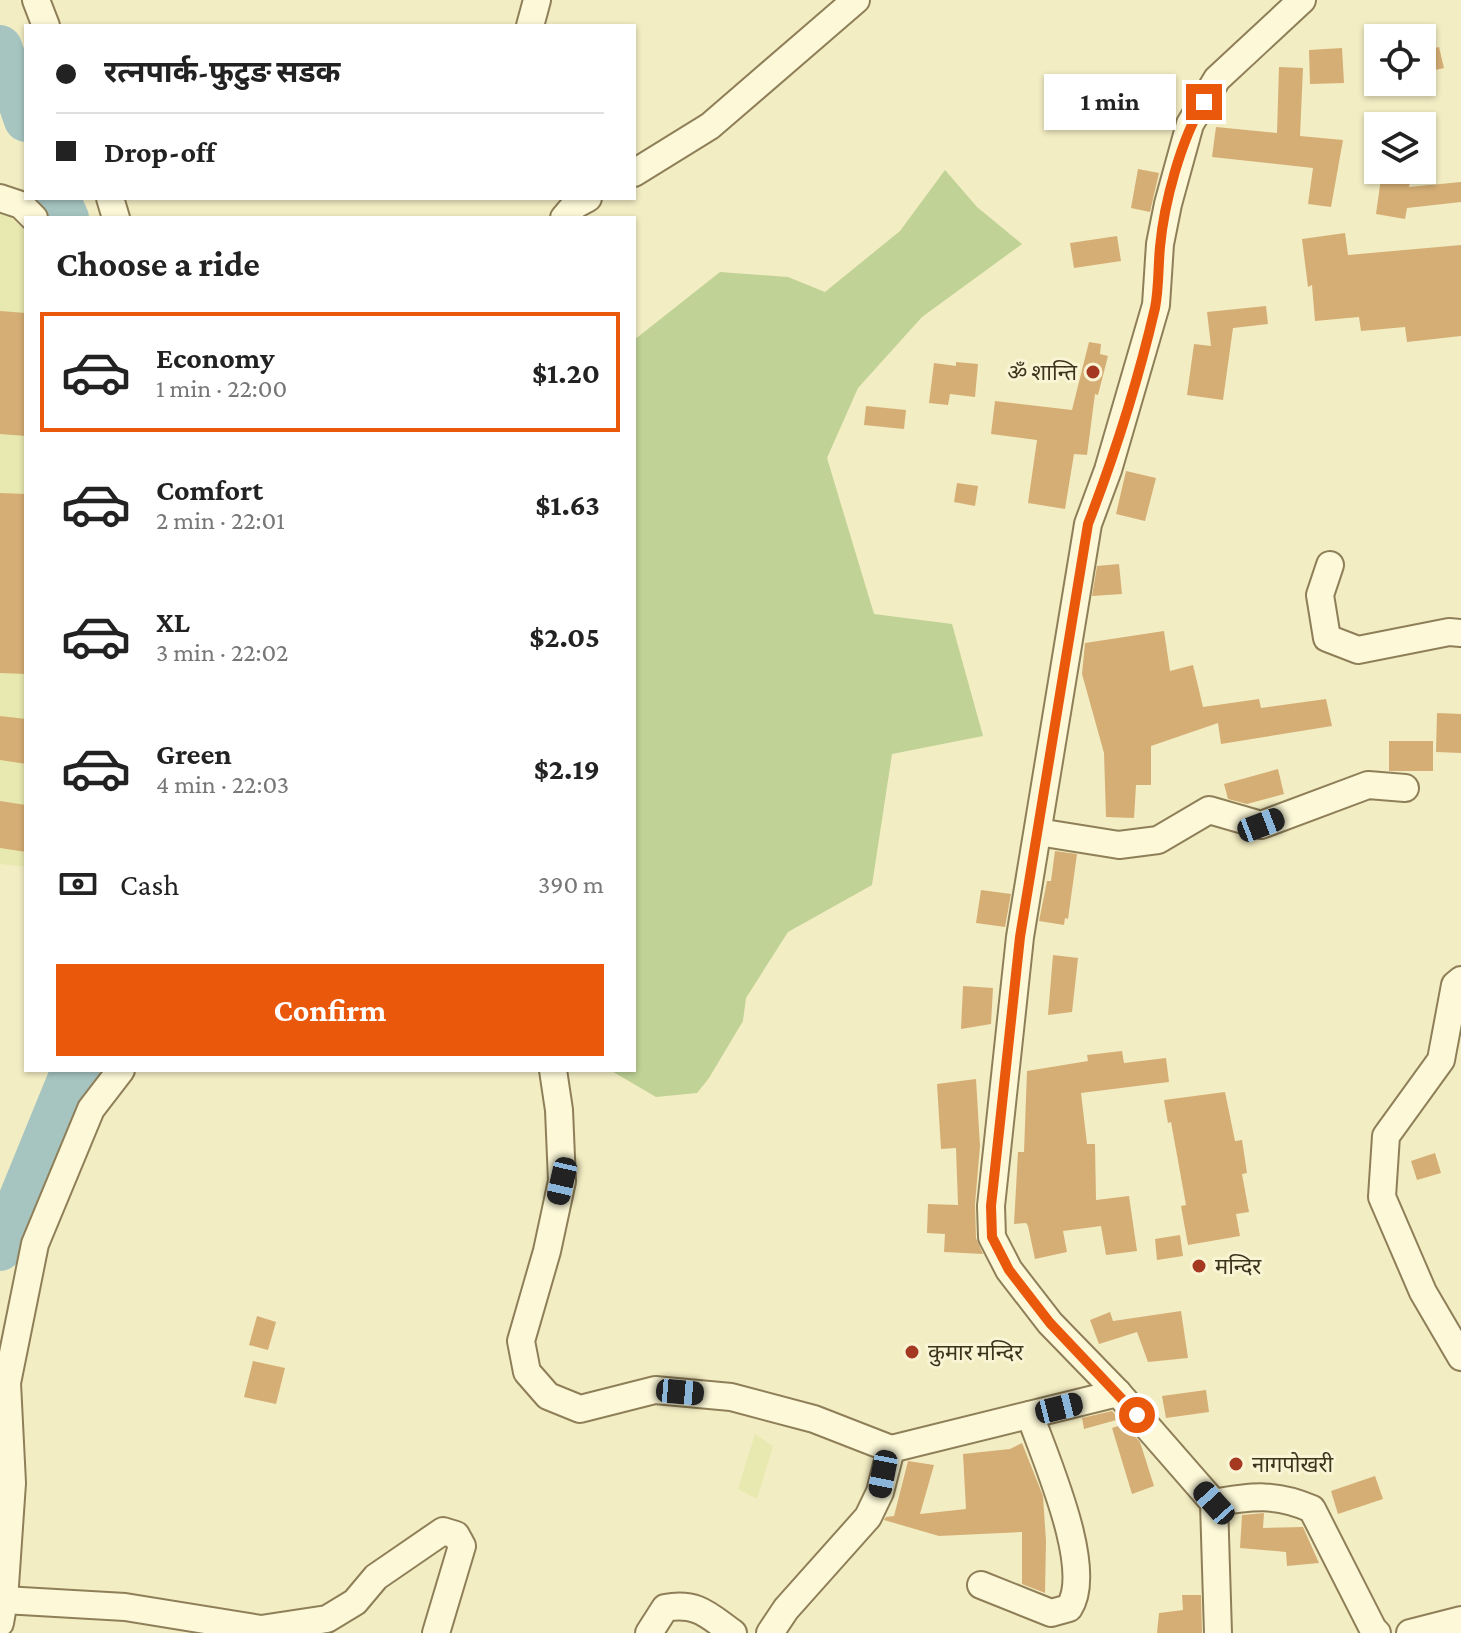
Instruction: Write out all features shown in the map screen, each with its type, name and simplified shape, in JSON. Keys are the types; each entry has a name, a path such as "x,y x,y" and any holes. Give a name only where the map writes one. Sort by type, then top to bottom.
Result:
{"street":[{"path":"36,0 45,24"},
{"path":"531,24 537,0"},
{"path":"636,172 710,126 856,0"},
{"path":"1218,1633 1214,1503 1118,1393 1050,1323 1009,1270 992,1237 991,1206 1015,976 1088,524 1108,470 1156,305 1160,244 1168,204 1190,124 1217,79 1302,0"},
{"path":"0,198 21,205 32,216"},
{"path":"1330,565 1320,595 1327,638 1358,650 1449,632 1461,633"},
{"path":"1038,832 1119,845 1158,840 1209,810 1261,825 1368,785 1405,788"},
{"path":"1461,980 1455,985 1441,1060 1386,1136 1382,1197 1423,1292 1461,1357"},
{"path":"119,1072 91,1109 35,1244 7,1383 12,1483 2,1611 125,1607 261,1629 327,1619 355,1602 376,1577 443,1531 456,1535 462,1546 436,1633"},
{"path":"553,1072 559,1110 562,1181 547,1251 521,1341 527,1372 548,1396 580,1409 655,1390 731,1397 814,1419 891,1449 1118,1393"},
{"path":"981,1585 1051,1613 1069,1608 1074,1600 1074,1541 1030,1415"},
{"path":"770,1633 786,1609 868,1517 880,1492 891,1449"},
{"path":"1214,1503 1259,1495 1299,1503 1312,1509 1377,1633"},
{"path":"649,1633 665,1608 683,1605 698,1609 733,1633"},
{"path":"1410,1633 1461,1620"}],"green space":[{"path":"945,170 977,207 1022,244 922,317 858,388 827,458 874,614 952,624 983,736 892,754 872,885 788,932 746,998 743,1021 697,1093 656,1097 613,1072 636,1072 636,338 720,272 788,277 825,292 900,231"},
{"path":"0,208 24,230 24,867 0,864"},
{"path":"755,1434 773,1446 757,1499 738,1489"}],"building":[{"path":"1439,47 1444,68 1436,70 1436,48"},
{"path":"1342,48 1344,83 1310,84 1309,50"},
{"path":"1279,67 1303,68 1300,136 1343,140 1331,207 1308,204 1313,168 1212,157 1216,127 1277,133"},
{"path":"1138,169 1159,173 1150,212 1131,208"},
{"path":"1461,182 1461,202 1407,208 1405,219 1376,214 1380,184 1410,184 1409,187"},
{"path":"1345,233 1348,255 1461,245 1461,336 1407,342 1405,327 1361,331 1359,317 1315,321 1312,285 1308,287 1302,239"},
{"path":"1117,236 1121,261 1074,268 1070,243"},
{"path":"1266,306 1268,324 1233,328 1223,400 1187,395 1194,344 1211,346 1207,312"},
{"path":"0,311 24,313 24,436 0,434"},
{"path":"1089,342 1101,344 1100,354 1108,356 1098,395 1095,394 1087,455 1074,454 1065,509 1028,503 1037,440 991,434 995,401 1072,410"},
{"path":"956,362 978,364 975,397 950,394 948,405 929,403 934,363 956,366"},
{"path":"866,406 906,410 904,429 864,425"},
{"path":"1126,471 1156,478 1145,521 1116,514"},
{"path":"957,483 978,486 975,506 954,502"},
{"path":"0,493 24,494 24,674 0,673"},
{"path":"1119,564 1122,594 1092,596 1097,566"},
{"path":"1164,631 1170,671 1193,665 1203,707 1259,699 1261,708 1326,699 1332,726 1221,744 1218,723 1151,746 1151,785 1136,785 1134,818 1106,817 1104,753 1082,674 1085,643"},
{"path":"1437,713 1461,714 1461,753 1436,752"},
{"path":"0,716 24,719 24,764 0,760"},
{"path":"1389,741 1433,741 1433,771 1389,771"},
{"path":"1278,769 1284,794 1247,804 1228,799 1224,784"},
{"path":"0,801 24,805 24,852 0,848"},
{"path":"1055,851 1077,854 1068,919 1065,918 1064,925 1039,921 1047,881 1051,881"},
{"path":"981,890 1011,894 1005,927 976,923"},
{"path":"1053,955 1078,958 1072,1012 1048,1015"},
{"path":"963,986 993,988 991,1024 961,1029"},
{"path":"1122,1051 1124,1063 1166,1058 1169,1082 1081,1093 1087,1144 1095,1144 1096,1200 1129,1196 1137,1251 1106,1255 1101,1226 1063,1231 1067,1252 1035,1259 1028,1226 1026,1223 1014,1224 1018,1152 1024,1152 1027,1071 1088,1061 1087,1055"},
{"path":"976,1079 980,1146 975,1204 976,1238 983,1254 944,1252 945,1234 927,1233 928,1204 958,1205 956,1148 941,1149 937,1084"},
{"path":"1225,1092 1235,1141 1242,1140 1247,1173 1242,1174 1249,1212 1236,1214 1240,1236 1188,1245 1181,1206 1186,1205 1164,1100"},
{"path":"1435,1153 1441,1173 1417,1180 1411,1161"},
{"path":"1180,1235 1183,1256 1157,1260 1155,1239"},
{"path":"1181,1311 1188,1358 1148,1362 1137,1332 1099,1344 1090,1320 1110,1312 1113,1321"},
{"path":"257,1316 276,1322 268,1350 249,1345"},
{"path":"253,1361 285,1368 276,1404 244,1397"},
{"path":"1206,1390 1209,1412 1166,1418 1162,1396"},
{"path":"1112,1411 1120,1419 1084,1429 1082,1418"},
{"path":"1124,1424 1140,1442 1154,1486 1132,1494 1112,1428"},
{"path":"1022,1443 1043,1496 1045,1593 1022,1584 1022,1532 939,1536 884,1520 894,1516 908,1461 934,1465 920,1514 966,1509 963,1454 1010,1449"},
{"path":"1375,1476 1383,1499 1338,1514 1331,1491"},
{"path":"1264,1513 1263,1528 1303,1527 1319,1563 1287,1566 1286,1552 1240,1548 1242,1515"},
{"path":"1182,1595 1201,1595 1202,1633 1157,1633 1159,1613 1183,1610"}],"waterway":[{"path":"0,47 24,114"},
{"path":"59,200 66,216"},
{"path":"0,1249 69,1080 76,1072"}],"place":[{"name":"ॐ शान्ति","path":"1093,372"},
{"name":"मन्दिर","path":"1199,1266"},
{"name":"कुमार मन्दिर","path":"912,1352"},
{"name":"नागपोखरी","path":"1236,1464"}],"route":[{"path":"1137,1415 1050,1323 1009,1270 992,1237 991,1206 1020,937 1088,524 1108,470 1156,305 1160,244 1168,204 1190,124 1204,102"}]}
